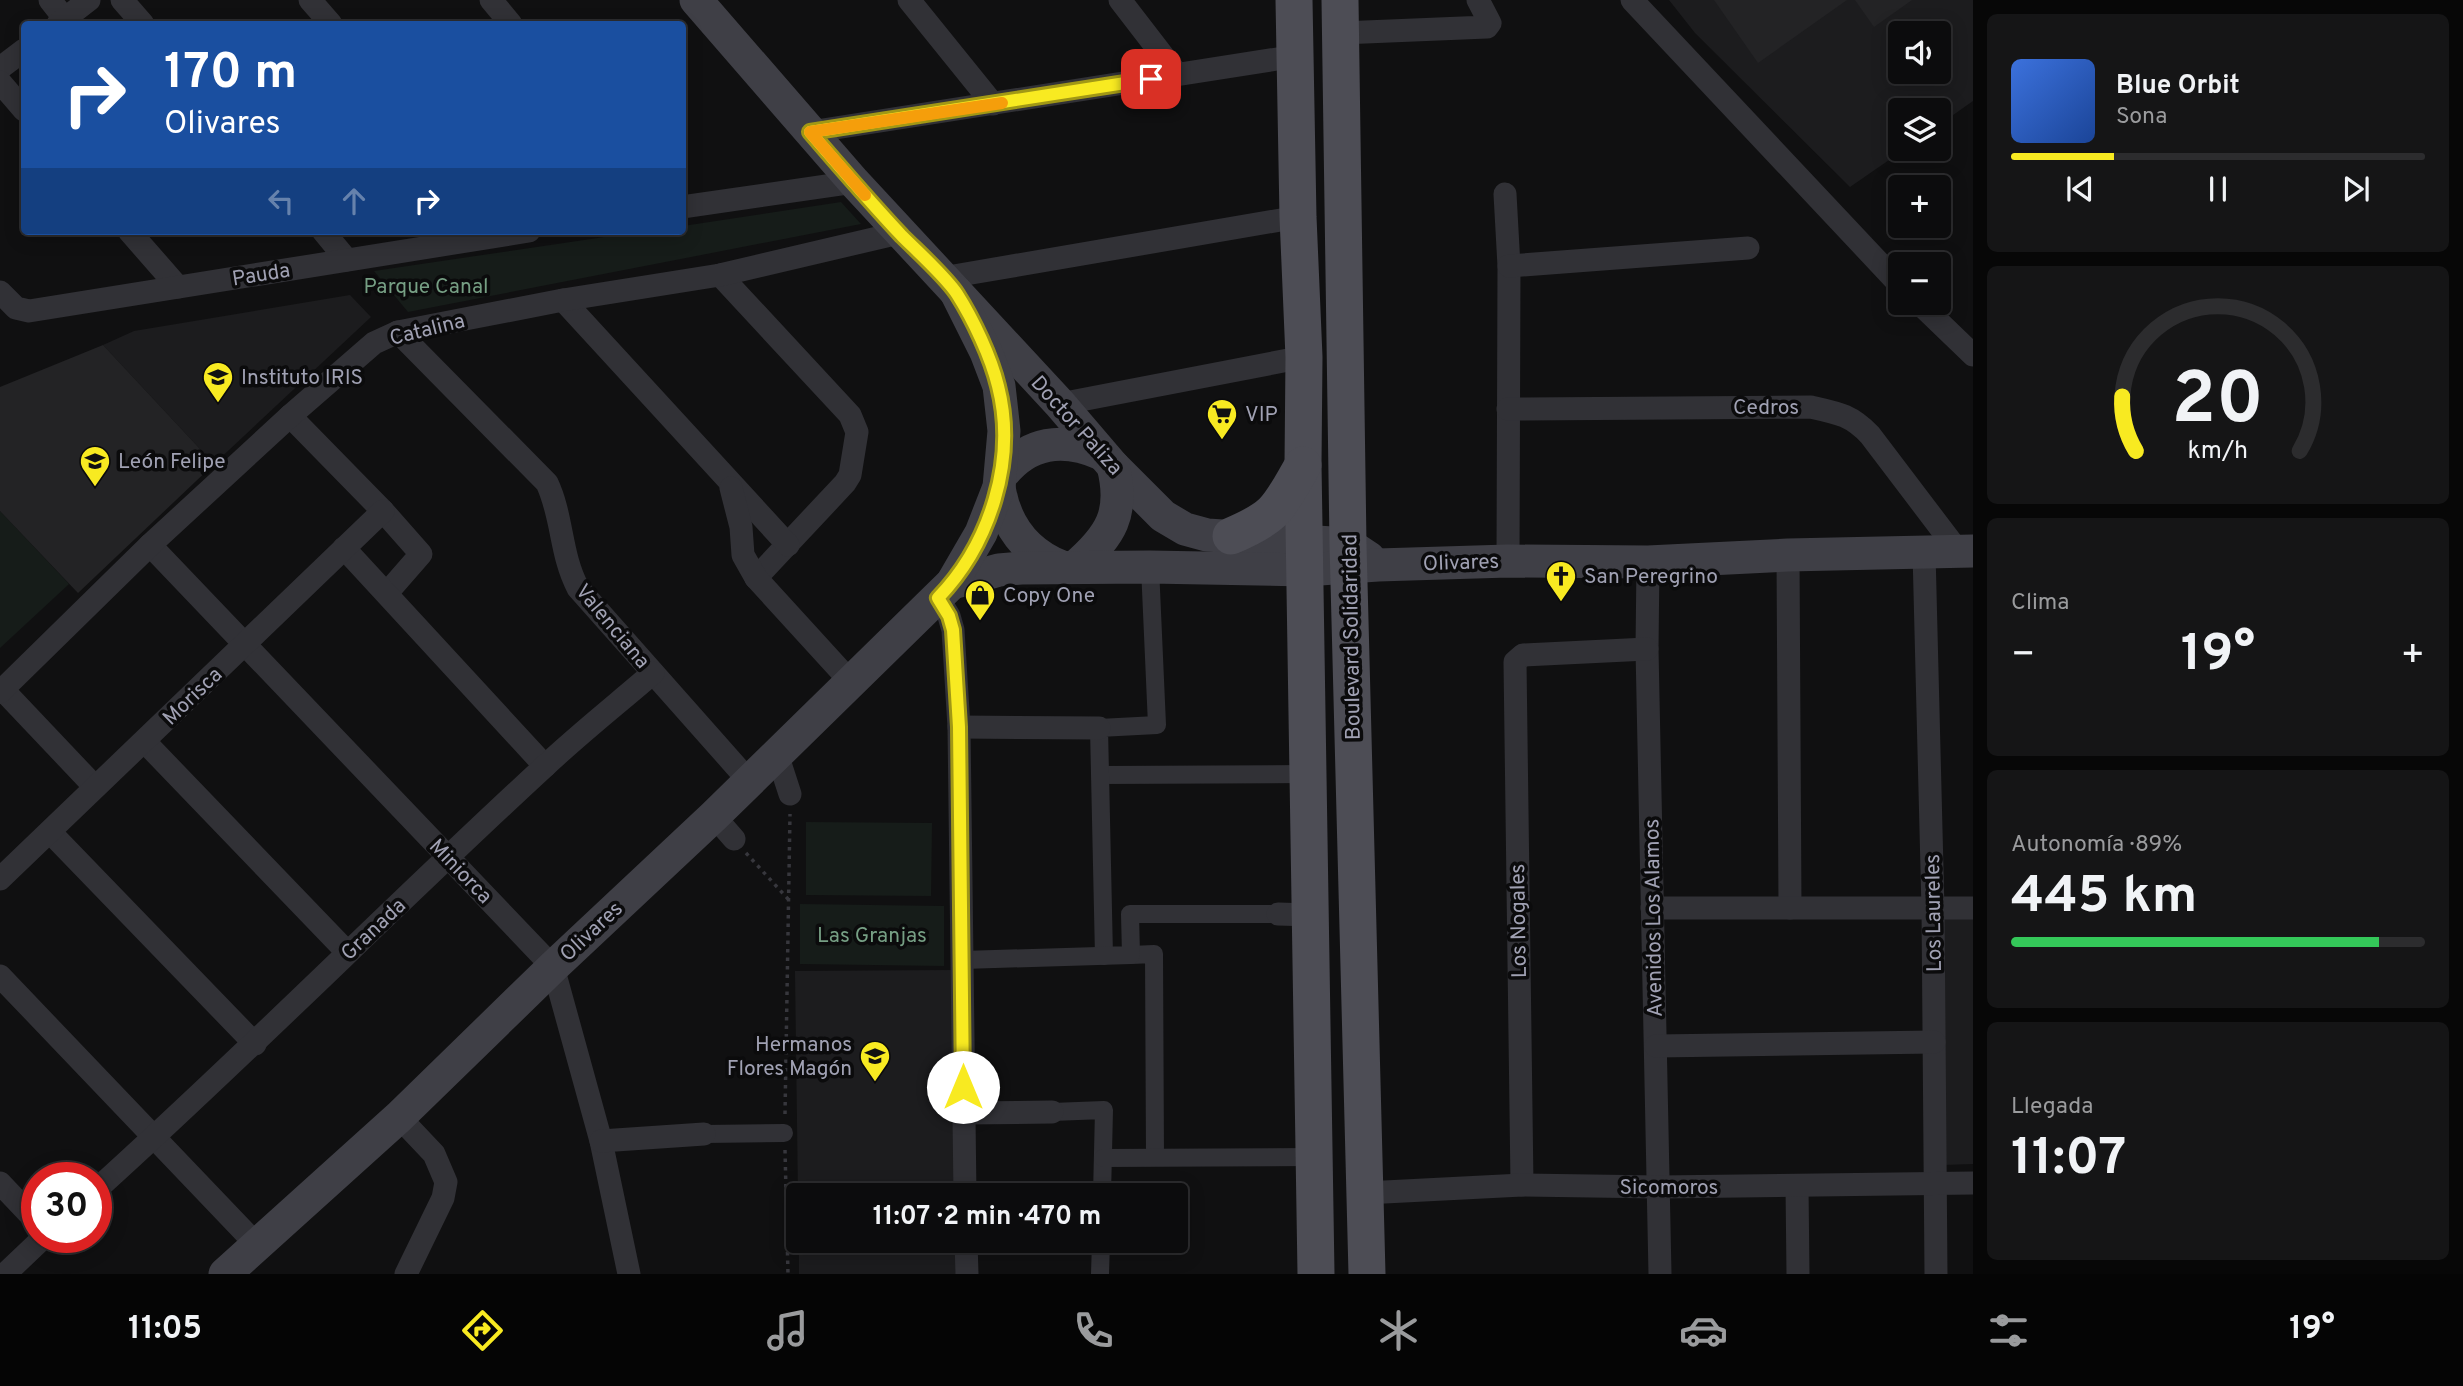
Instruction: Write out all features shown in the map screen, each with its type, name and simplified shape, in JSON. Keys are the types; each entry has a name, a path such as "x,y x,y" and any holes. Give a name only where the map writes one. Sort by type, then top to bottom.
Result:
{"main road":[{"name":"Doctor Paliza","path":"696,0 899,233 1060,404 1107,460 1172,523 1207,535 1231,536 1305,556"},
{"path":"1294,0 1304,357 1308,774 1294,914 1314,1157 1316,1274"},
{"name":"Boulevard Solidaridad","path":"1341,17 1359,559 1367,1274"},
{"name":"Olivares","path":"225,1274 399,1117 553,967 724,828 749,781 945,590 981,533 1000,482 1004,431 999,386 986,352 949,285"},
{"path":"1068,443 1107,460 1119,490 1115,517 1098,545 1069,567 1039,555 1014,531 1004,509 1000,482 1009,466 1021,457 1049,445 1068,443"},
{"path":"1231,536 1261,524 1272,516 1303,464"},
{"name":"Olivares","path":"945,590 999,570 1150,567 1305,556 1648,562 1788,555 1965,551"}],"street":[{"path":"50,0 60,21"},
{"path":"62,21 89,0"},
{"path":"122,0 140,21"},
{"path":"310,0 328,21"},
{"path":"491,0 508,21"},
{"path":"909,0 993,104"},
{"path":"1120,0 1138,11 1177,74"},
{"path":"1341,17 1487,27 1490,23 1478,0"},
{"path":"1632,0 1888,272"},
{"path":"0,68 21,52"},
{"path":"810,132 1296,56"},
{"path":"0,82 21,106"},
{"path":"686,206 854,182"},
{"path":"1505,194 1509,266 1508,561"},
{"path":"949,285 1298,217"},
{"name":"Catalina","path":"1,691 150,545 374,343 398,331 563,300 720,275 899,233"},
{"path":"132,235 178,287"},
{"path":"326,235 348,260"},
{"name":"Pauda","path":"0,292 16,308 29,311 499,235"},
{"path":"1509,266 1748,248"},
{"path":"720,275 850,415 857,432 850,475 756,578"},
{"path":"563,300 788,545"},
{"path":"1931,315 1973,355"},
{"name":"Valenciana","path":"398,331 547,483 555,502 569,571 578,588 749,781"},
{"path":"1060,404 1304,357"},
{"name":"Cedros","path":"1508,409 1811,407 1839,413 1856,420 1870,435 1965,551"},
{"path":"290,416 421,554 387,593"},
{"path":"729,483 736,500 743,555 756,578 850,681"},
{"name":"Morisca","path":"0,879 383,511"},
{"name":"Miniorca","path":"150,545 553,967 601,1141 629,1274"},
{"path":"344,548 545,766"},
{"name":"Los Laureles","path":"1924,552 1933,909 1937,1274"},
{"path":"1788,555 1790,908"},
{"name":"Avenidos Los Alamos","path":"1648,562 1647,649 1660,1274"},
{"path":"959,727 1099,728 1157,725 1150,567"},
{"path":"945,590 953,630 959,727 965,1183"},
{"name":"Los Nogales","path":"1522,1185 1515,662 1523,655 1647,649"},
{"name":"Granada","path":"112,1175 255,1044 347,952 545,766 653,673"},
{"path":"1,691 95,787"},
{"path":"1099,728 1104,956"},
{"path":"145,742 347,952"},
{"path":"777,754 790,794"},
{"path":"1101,775 1308,774"},
{"path":"50,832 255,1044"},
{"path":"1652,908 1973,908"},
{"path":"1131,955 1130,914 1294,914"},
{"path":"963,960 1154,954 1155,1157"},
{"path":"0,976 256,1244"},
{"path":"1656,1046 1934,1042"},
{"path":"963,1113 1104,1110 1102,1183"},
{"path":"399,1117 434,1154 446,1182 443,1198 406,1274"},
{"path":"601,1141 704,1134 784,1133"},
{"path":"1103,1158 1314,1157"},
{"name":"Sicomoros","path":"1365,1193 1522,1185 1659,1188 1973,1183"},
{"path":"0,1184 21,1206"},
{"path":"1797,1186 1798,1274"},
{"path":"5,1274 27,1253"},
{"path":"966,1253 967,1274"},
{"path":"1100,1274 1101,1253"}],"path":[{"path":"788,1274 784,1133 790,794"},
{"path":"724,828 789,901"}],"shaded area":[{"path":"1669,0 1973,0 1973,101 1951,117 1951,98 1888,98 1888,161 1850,187 1695,33"},
{"name":"Instituto IRIS","path":"350,295 371,317 214,464 103,345 134,331"},
{"path":"1940,914 1973,915 1973,1164 1943,1165"},
{"name":"Hermanos Flores Magón","path":"953,970 956,1183 798,1183 795,971"},
{"path":"799,1253 956,1253 957,1274 799,1274"}],"green space":[{"name":"Parque Canal","path":"841,202 861,224 408,312 374,271 618,235 686,235 686,226"},
{"path":"0,511 69,584 0,648"},
{"path":"806,822 932,823 931,896 806,895"},
{"name":"Las Granjas","path":"800,904 944,906 944,966 800,964"}],"building":[{"path":"1714,0 1847,0 1758,63"},
{"path":"1855,0 1912,0 1874,27"},
{"name":"León Felipe","path":"103,345 214,464 78,593 0,511 0,387"}],"slow traffic":[{"path":"865,195 810,132 1002,103"}],"place":[{"name":"Instituto IRIS","path":"218,404"},
{"name":"VIP","path":"1222,441"},
{"name":"León Felipe","path":"95,488"},
{"name":"San Peregrino","path":"1561,603"},
{"name":"Copy One","path":"980,622"},
{"name":"Hermanos Flores Magón","path":"875,1083"}],"route":[{"path":"963,1087 959,727 953,630 949,616 938,598 952,583 971,552 999,487 1004,431 999,386 986,352 956,292 899,233 810,132 1151,79"}]}
